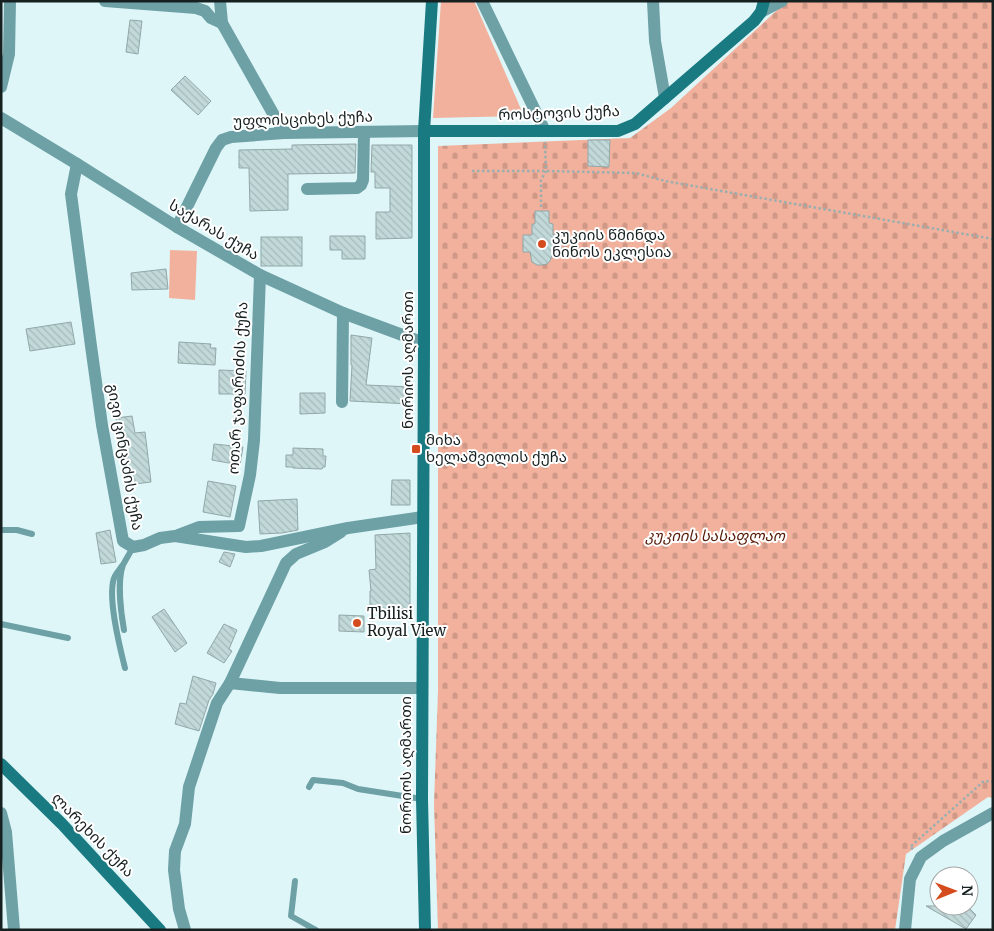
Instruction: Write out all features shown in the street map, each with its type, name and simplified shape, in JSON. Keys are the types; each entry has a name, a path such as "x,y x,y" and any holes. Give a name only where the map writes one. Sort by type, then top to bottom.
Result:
{"street":[{"path":"2,81 9,54 10,1"},
{"path":"105,1 196,8 205,11 211,18 222,23"},
{"path":"220,1 222,23 284,134"},
{"name":"ნორიოს აღმართი","path":"425,930 422,799 424,131 432,1"},
{"path":"482,1 545,131"},
{"path":"654,1 655,41 665,98"},
{"path":"762,7 782,1"},
{"name":"როსტოვის ქუჩა","path":"424,131 618,131 635,124 754,21 762,7"},
{"name":"საქარას ქუჩა","path":"1,118 260,276 343,313 424,342"},
{"name":"უფლისციხეს ქუჩა","path":"177,227 216,148 222,140 231,137 284,134 424,131"},
{"path":"307,189 357,188 361,185 363,180 364,132"},
{"name":"გივი ცინცაძის ქუჩა","path":"77,164 71,194 102,425 123,540 133,547 144,545 160,538 175,536 246,547 261,546 348,528 423,517"},
{"name":"ოთარ ჯაფარიძის ქუჩა","path":"175,536 199,527 239,526 250,475 254,440 260,276"},
{"path":"342,402 343,313"},
{"path":"185,930 179,909 174,870 175,851 184,824 189,787 217,703 230,683 286,563 296,554 325,542 348,528"},
{"path":"230,683 280,688 422,688"},
{"name":"ლარეხის ქუჩა","path":"1,764 62,824 160,930"},
{"path":"1,813 6,832 14,930"},
{"path":"905,930 910,879 921,857 943,841 993,813"}],"lane":[{"path":"1,530 17,530 32,534"},
{"path":"125,668 113,611 112,591 114,577 133,547"},
{"path":"122,566 120,600 124,630"},
{"path":"1,624 68,638"},
{"path":"309,787 313,780 343,783 358,789 422,799"},
{"path":"295,881 291,916 316,930"}],"path":[{"path":"541,207 541,180 546,170 545,131"},
{"path":"472,172 546,170 636,173 665,180 993,239"},
{"path":"921,857 910,847 984,782 993,782"}],"green space":[{"path":"441,1 474,1 524,116 433,118"},
{"name":"კუკიის სასაფლაო","path":"787,1 993,1 993,798 988,797 906,854 895,930 438,930 434,804 438,691 438,146 630,138 671,108"},
{"path":"170,250 197,251 195,300 169,298"}],"building":[{"path":"130,20 142,21 138,54 126,52"},
{"path":"185,76 211,101 198,115 171,90"},
{"path":"588,140 610,140 609,167 588,166"},
{"path":"356,144 355,173 288,174 288,210 250,211 249,168 239,168 239,150 292,149 292,145"},
{"path":"372,145 412,145 412,238 376,239 376,212 390,212 390,188 375,188 375,172 371,172"},
{"name":"კუკიის წმინდა ნინოს ეკლესია","path":"535,211 549,211 549,223 553,224 553,235 561,234 561,253 553,253 550,261 542,265 532,262 530,252 523,252 523,235 532,235 532,224 535,224"},
{"path":"330,236 365,236 365,259 342,259 342,250 330,250"},
{"path":"261,237 302,237 302,266 261,266"},
{"path":"166,269 168,289 132,290 131,273"},
{"path":"71,322 75,344 30,351 26,329"},
{"path":"351,335 372,338 366,385 411,387 410,404 350,401"},
{"path":"179,342 211,344 210,348 216,348 215,365 178,363"},
{"path":"219,370 246,371 245,394 219,394"},
{"path":"300,393 325,393 325,413 300,414"},
{"path":"132,416 135,433 145,432 151,482 126,485 116,418"},
{"path":"214,444 243,447 240,465 212,460"},
{"path":"293,448 323,449 323,456 326,456 325,467 322,469 286,467 286,455 293,455"},
{"path":"392,480 410,480 410,505 391,505"},
{"path":"208,481 236,486 230,517 203,512"},
{"path":"297,499 298,530 260,534 258,501"},
{"path":"110,530 116,562 101,564 96,533"},
{"path":"410,533 410,609 370,608 369,570 376,569 375,535"},
{"path":"224,552 235,554 230,567 219,562"},
{"path":"164,609 187,643 175,652 152,617"},
{"path":"339,615 364,616 364,632 339,631"},
{"path":"224,624 237,630 229,649 232,651 224,663 207,653"},
{"path":"193,676 216,683 199,731 175,724 180,703 186,704"},
{"path":"943,916 975,916 966,929"}],"place":[{"name":"კუკიის წმინდა ნინოს ეკლესია","path":"542,244"},
{"name":"მიხა ხელაშვილის ქუჩა","path":"416,449"},
{"name":"Tbilisi Royal View","path":"357,623"}]}
